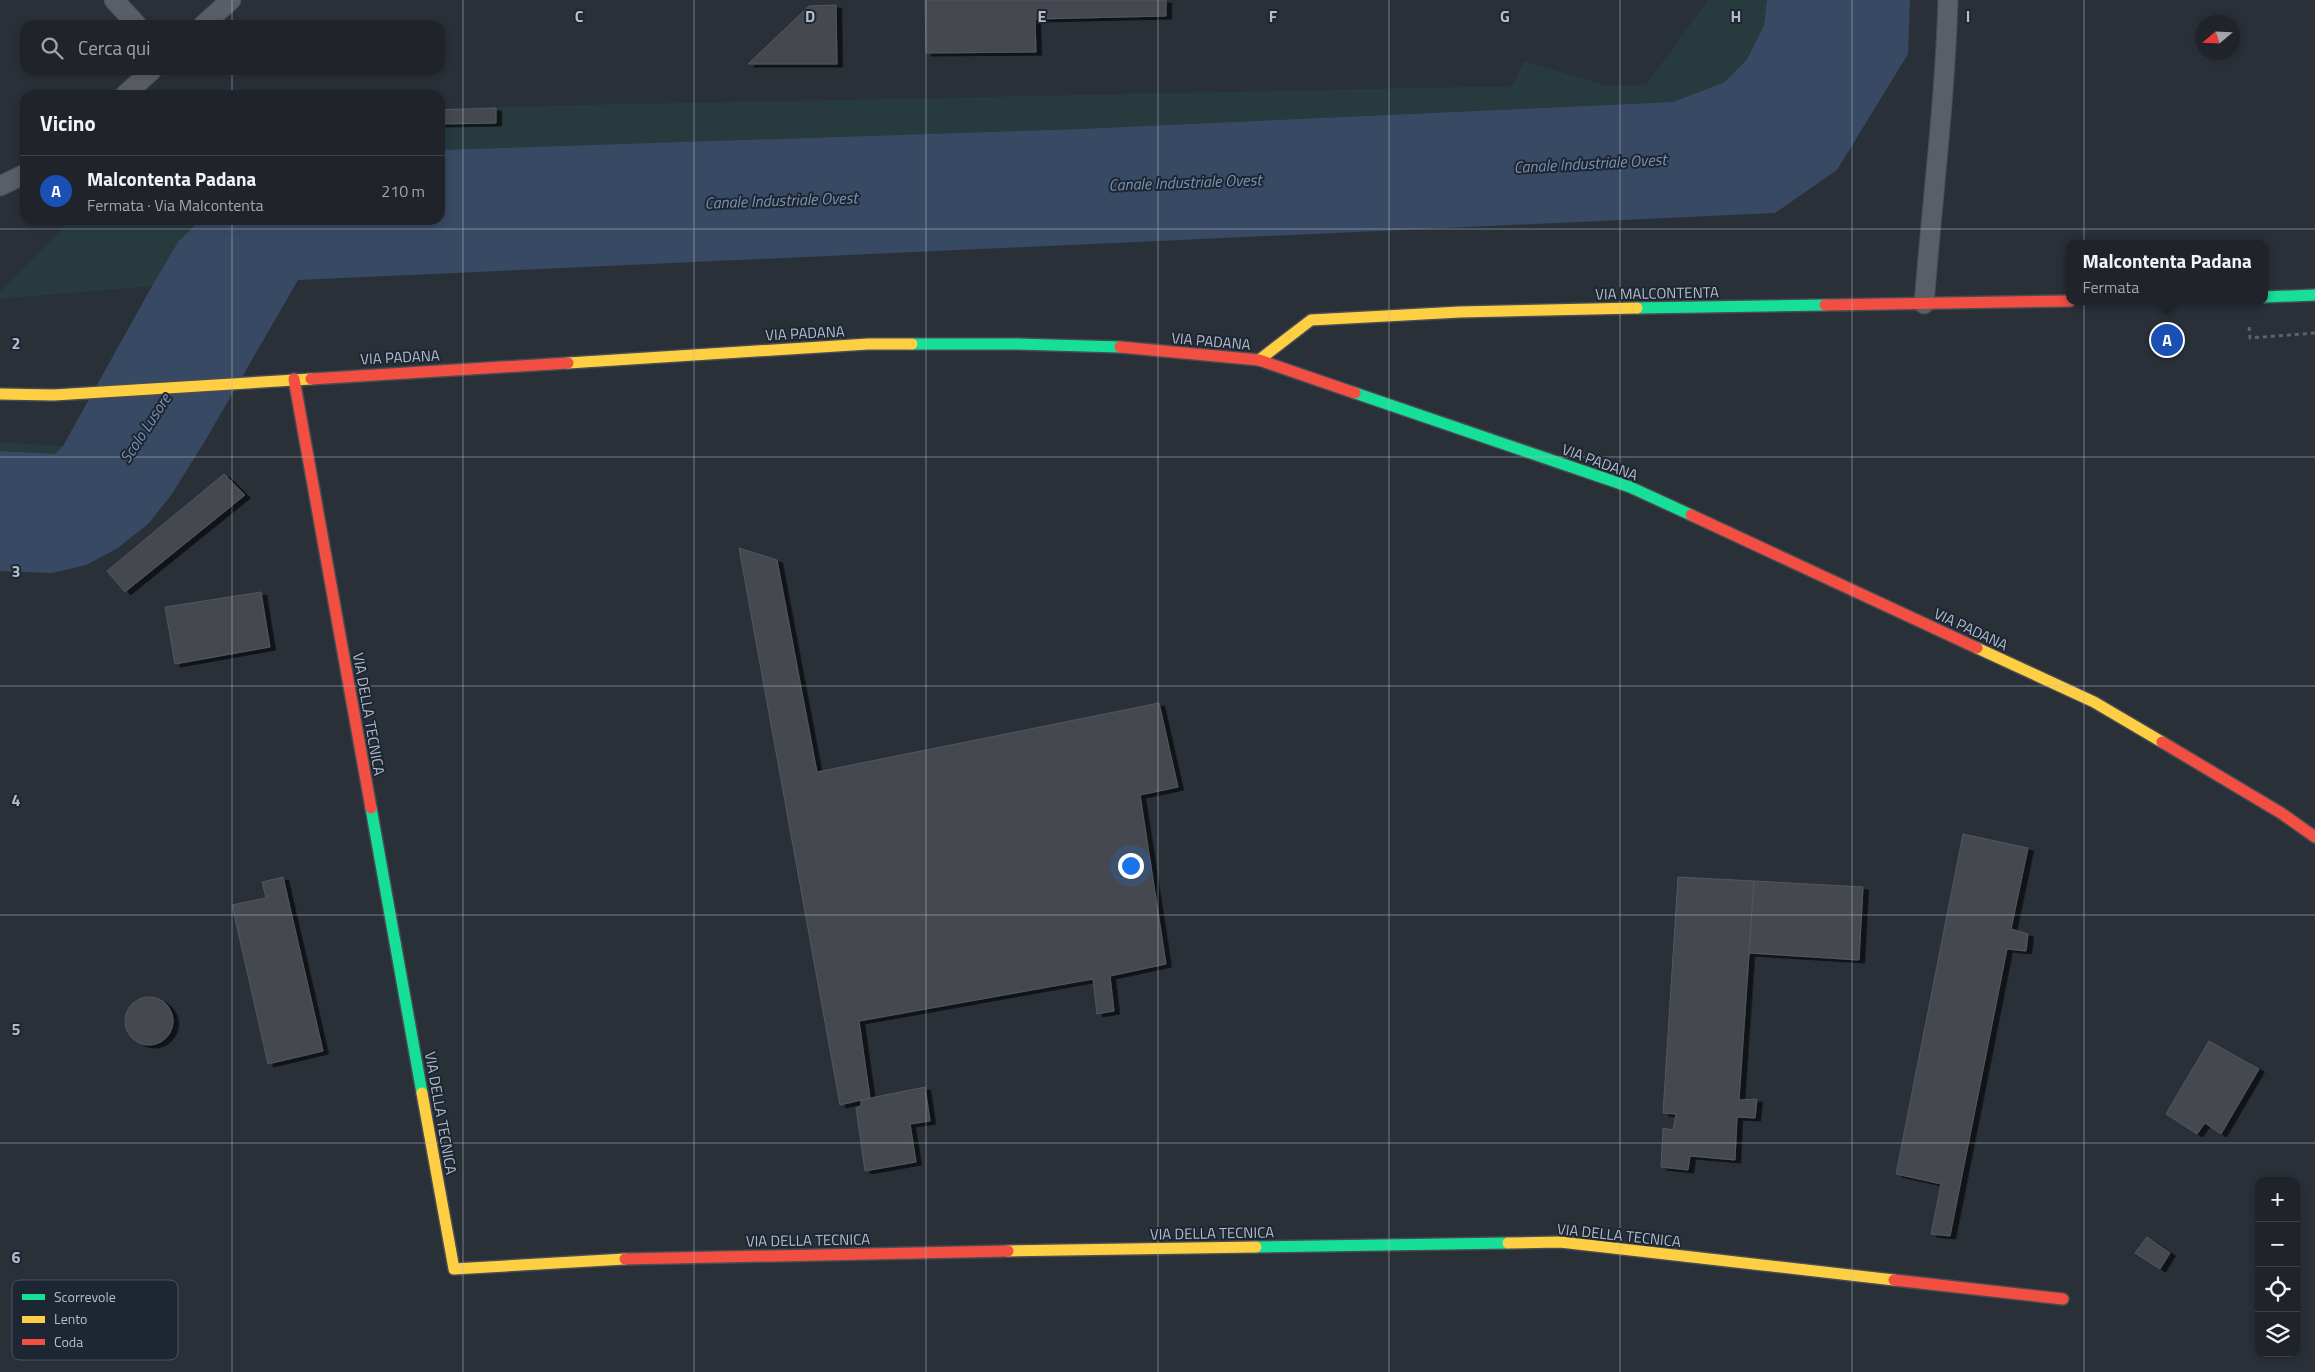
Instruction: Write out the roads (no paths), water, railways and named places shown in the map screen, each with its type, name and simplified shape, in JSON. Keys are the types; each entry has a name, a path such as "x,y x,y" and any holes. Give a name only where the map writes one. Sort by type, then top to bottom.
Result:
{"street":[{"path":"2268,297 2315,294"},
{"name":"VIA MALCONTENTA","path":"1259,360 1311,320 1460,312 2066,301"},
{"name":"VIA PADANA","path":"0,394 54,395 868,344 1017,344 1115,347 1259,360 1630,487 2094,702 2281,813 2315,837"},
{"name":"VIA DELLA TECNICA","path":"294,379 454,1269 662,1257 1560,1242 2063,1299"}],"lane":[{"path":"114,0 132,20"},
{"path":"209,20 231,0"},
{"path":"1924,304 1944,85 1948,0"},
{"path":"130,90 147,75"},
{"path":"0,186 20,176"}],"water":[{"path":"1767,0 1910,0 1908,54 1837,170 1775,213 298,280 205,441 172,494 149,523 118,548 86,565 52,573 0,571 0,451 55,454 63,446 178,242 195,225 445,225 445,150 1080,129 1673,102 1725,82 1747,59 1764,25"}],"place":[{"name":"Malcontenta Padana","path":"2167,340"}],"water label":[{"name":"Canale Industriale Ovest","path":"1590,163"},
{"name":"Canale Industriale Ovest","path":"1185,182"},
{"name":"Canale Industriale Ovest","path":"781,200"},
{"name":"Scolo Lusore","path":"145,428"}]}
